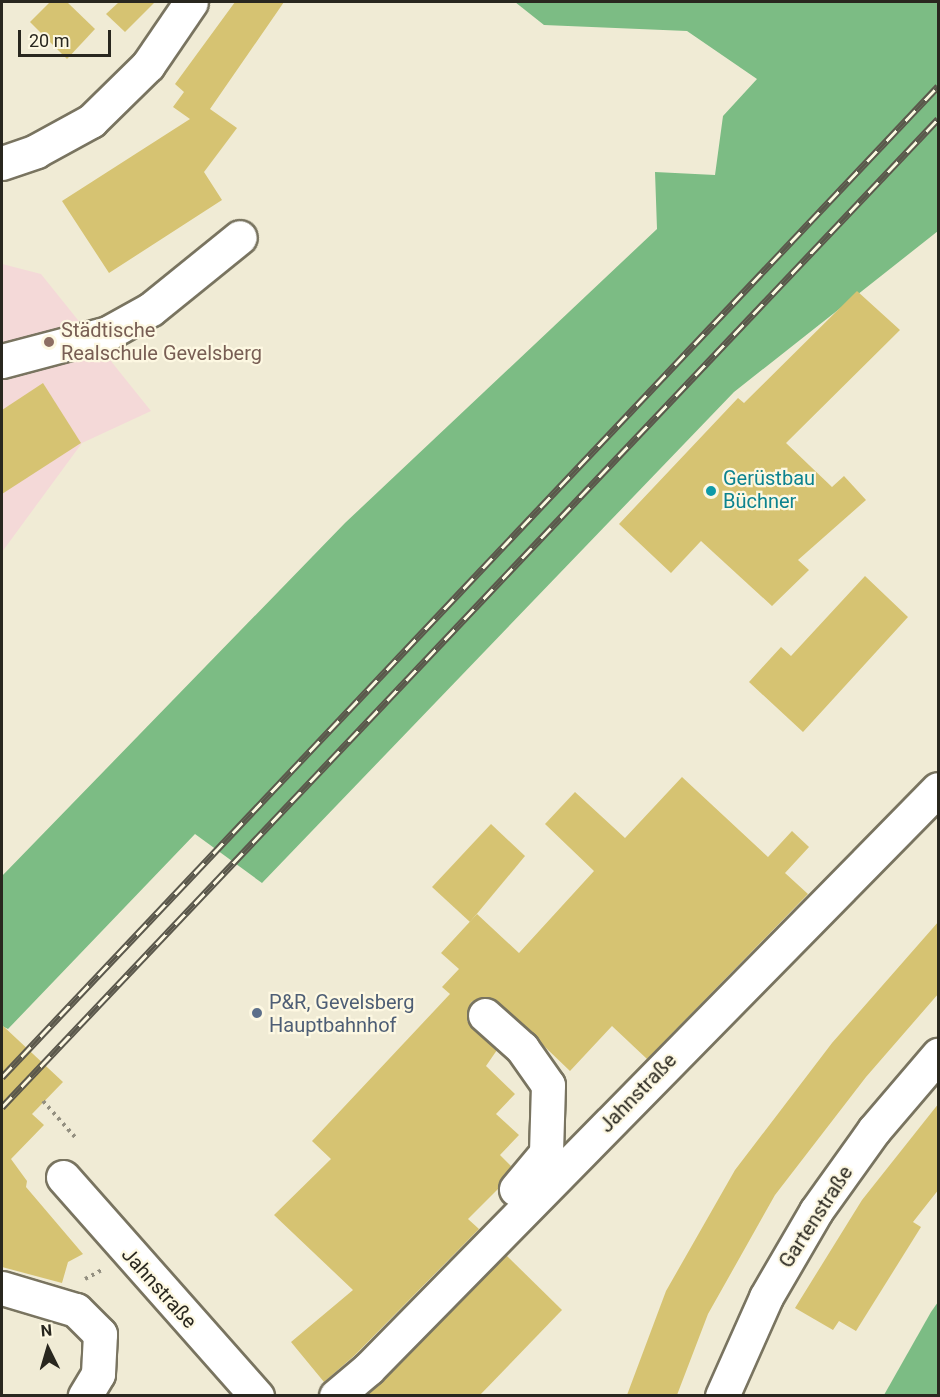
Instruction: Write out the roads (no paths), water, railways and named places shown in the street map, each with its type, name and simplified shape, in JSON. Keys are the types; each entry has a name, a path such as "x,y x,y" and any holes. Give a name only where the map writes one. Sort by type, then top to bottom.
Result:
{"street":[{"path":"2,163 36,151 91,121 148,65 191,2"},
{"path":"2,361 108,333 151,309 240,237"},
{"name":"Jahnstraße","path":"336,1395 368,1369 939,789"},
{"path":"433,1302 423,1293 424,1283 527,1179 546,1153 548,1085 522,1048 485,1015"},
{"name":"Gartenstraße","path":"722,1395 766,1297 816,1211 874,1130 939,1055"},
{"name":"Jahnstraße","path":"63,1177 125,1250 257,1395"},
{"path":"2,1288 76,1310 100,1334 98,1374 85,1395"}],"railway":[{"path":"2,1077 938,86"},
{"path":"2,1107 938,119"}],"place":[{"name":"Städtische Realschule Gevelsberg","path":"49,342"},
{"name":"Gerüstbau Büchner","path":"711,491"},
{"name":"P&R, Gevelsberg Hauptbahnhof","path":"257,1013"}]}
